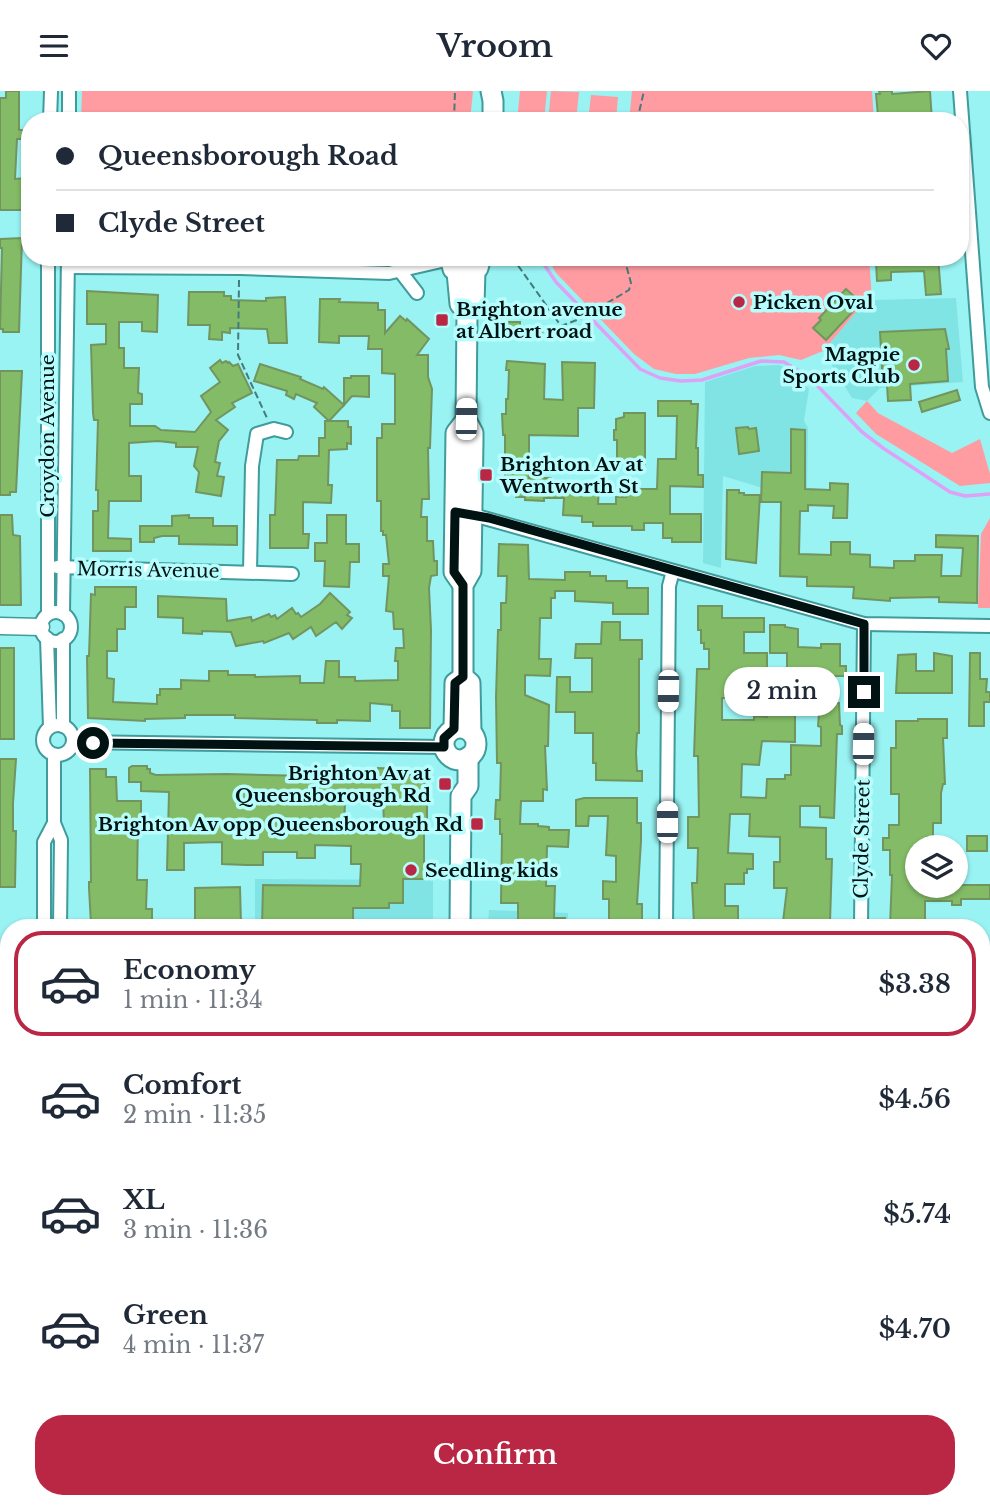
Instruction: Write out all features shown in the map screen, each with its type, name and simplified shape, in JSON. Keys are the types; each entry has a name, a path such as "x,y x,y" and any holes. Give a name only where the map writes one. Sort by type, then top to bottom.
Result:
{"main road":[{"path":"484,112 486,100 491,92"},
{"path":"491,92 493,112"},
{"path":"456,754 476,745 462,730 455,683 463,677 463,585 454,572 464,512 456,433 466,419 467,313 474,305 463,266"},
{"path":"460,919 461,796 468,786 456,754 444,738 462,730"}],"street":[{"path":"50,112 51,91"},
{"path":"69,91 69,112"},
{"path":"960,91 961,112"},
{"path":"969,222 982,387 990,413"},
{"name":"Croydon Avenue","path":"48,266 45,626 56,727"},
{"name":"Croydon Avenue","path":"63,614 68,266"},
{"path":"183,266 389,273 439,266"},
{"path":"400,271 417,293"},
{"path":"975,309 990,308"},
{"path":"47,419 66,420"},
{"path":"250,572 254,447 257,434 272,429 286,432"},
{"path":"464,512 864,624 990,626"},
{"name":"Morris Avenue","path":"47,566 292,574"},
{"path":"666,919 669,586 673,571"},
{"path":"55,612 63,614 71,624 69,633 63,639 55,641 45,626 55,612"},
{"name":"Clyde Street","path":"861,919 864,624"},
{"path":"0,626 45,626"},
{"path":"56,727 63,639"},
{"path":"56,727 69,730 73,742 66,753 54,755 46,750 43,743 44,734 56,727"},
{"path":"73,742 456,754"},
{"path":"54,755 54,823 61,840 60,919"},
{"path":"44,919 44,842 54,823"}],"path":[{"path":"454,112 455,91"},
{"path":"638,112 644,91"},
{"path":"518,266 561,326 582,318 626,292 631,287 626,266"},
{"path":"240,268 238,355 272,429"}],"shaded area":[{"path":"82,91 473,91 471,112 81,112"},
{"path":"520,91 547,91 545,112 518,112"},
{"path":"551,91 579,92 577,112 549,112"},
{"path":"632,91 872,91 873,112 630,112"},
{"path":"591,95 618,97 617,112 589,112"},
{"path":"552,266 870,266 872,300 858,310 823,351 801,360 779,355 749,358 695,374 676,374 654,369 634,354"},
{"path":"956,298 963,382 880,388 867,401 852,398 823,351 858,310 872,300"},
{"path":"779,365 788,369 809,389 804,421 808,428 807,490 769,490 723,476 721,568 703,563 705,382 755,366"},
{"path":"867,401 878,413 952,453 980,439 990,483 960,486 876,434 856,413"},
{"path":"990,518 990,608 978,608 981,534"},
{"path":"255,879 433,880 433,919 255,919"},
{"path":"489,910 568,913 568,919 488,919"}],"building":[{"path":"6,91 19,91 21,139 17,139 15,179 21,178 21,210 0,210 0,98 6,98"},
{"path":"879,91 892,91 892,94 930,91 931,112 878,112 876,94 880,94"},
{"path":"21,238 19,332 3,332 3,329 0,329 0,239"},
{"path":"876,266 939,266 941,294 926,295 924,271 891,272 891,280 877,281"},
{"path":"846,289 856,298 853,301 858,306 826,340 813,328"},
{"path":"87,291 158,295 157,332 142,331 142,322 119,322 119,348 124,348 124,368 139,368 138,393 142,394 142,404 130,404 130,426 155,426 161,430 195,432 211,412 201,396 220,382 210,368 220,360 233,366 238,364 252,393 232,403 235,407 216,420 228,430 219,441 215,462 220,463 217,476 224,477 221,496 196,492 199,472 194,466 198,447 176,447 176,443 158,441 129,443 129,476 141,476 141,501 109,501 108,538 131,539 131,551 93,551 93,511 98,511 98,420 94,420 93,413 91,345 106,344 106,324 87,324"},
{"path":"189,292 224,292 224,296 231,296 231,300 266,301 266,298 285,297 287,343 269,343 267,329 230,328 230,333 222,332 222,340 209,339 210,325 188,325"},
{"path":"320,299 378,303 378,310 385,310 385,333 400,316 429,339 417,355 428,355 428,377 432,389 428,448 429,499 422,499 421,517 427,517 427,541 433,541 434,561 437,561 437,575 431,576 429,588 430,728 400,728 400,711 392,711 392,705 370,703 370,721 337,720 337,723 235,718 235,715 185,715 185,718 145,721 88,718 87,656 91,594 95,595 95,587 136,587 136,607 125,607 125,629 117,629 117,651 107,651 107,678 114,679 113,702 157,704 160,689 181,689 181,680 209,681 209,671 228,671 228,675 255,677 300,676 300,683 324,683 326,661 339,661 339,677 355,677 355,681 398,680 396,648 404,648 403,629 394,629 393,612 386,611 389,576 383,576 383,564 389,564 386,535 381,531 381,501 377,501 377,438 382,438 382,424 395,424 395,374 382,373 382,349 368,349 369,336 339,336 339,343 319,342"},
{"path":"506,322 543,327 542,335 506,336"},
{"name":"Magpie Sports Club","path":"945,329 949,349 946,349 948,381 910,384 911,400 888,401 887,385 883,385 880,332"},
{"path":"507,361 545,364 544,399 563,400 562,362 595,363 594,408 578,408 578,436 529,435 529,478 551,478 553,485 599,488 598,504 616,504 616,497 626,497 626,489 657,489 658,459 676,459 677,416 658,416 658,401 691,401 691,404 698,404 696,448 698,475 703,475 703,487 670,486 670,514 701,514 701,542 672,542 672,538 663,538 663,523 644,523 644,530 632,530 632,526 593,526 593,522 582,522 582,516 563,515 564,498 544,498 544,501 516,497 517,478 505,478 502,414 506,414 508,399"},
{"path":"260,364 301,377 300,379 323,389 324,387 344,405 329,421 314,407 317,403 296,394 294,399 286,395 287,391 254,381"},
{"path":"0,371 22,371 16,492 10,492 10,495 0,495"},
{"path":"369,376 369,397 352,396 344,405 344,378"},
{"path":"957,390 960,400 922,412 919,402"},
{"path":"624,413 645,413 645,464 617,464 617,440 614,440 614,430 616,419 624,417"},
{"path":"325,421 348,421 348,427 351,427 351,444 347,443 347,449 329,450 328,485 332,485 331,503 303,502 303,534 309,534 308,548 270,548 270,515 275,515 277,460 319,456 319,438 325,438"},
{"path":"736,428 756,428 759,451 739,454"},
{"path":"791,429 805,430 805,489 830,490 830,483 848,484 847,518 833,518 834,506 808,505 808,511 800,511 799,554 831,555 831,542 850,542 850,554 870,555 870,567 894,568 894,561 915,561 915,555 942,555 941,576 961,576 963,548 936,547 936,535 978,536 977,603 939,602 939,597 890,598 890,601 853,598 854,587 807,586 807,577 780,576 781,502 761,502 762,472 791,473"},
{"path":"727,490 739,490 739,493 744,495 760,495 756,563 726,559"},
{"path":"0,515 12,515 13,535 20,536 21,605 0,605"},
{"path":"189,515 189,518 213,518 213,526 237,526 237,545 179,544 179,536 162,536 154,538 154,542 140,542 140,526 172,526 172,516"},
{"path":"327,515 346,515 346,544 359,544 359,562 350,562 349,587 324,586 325,561 315,561 315,543 327,543"},
{"path":"499,544 528,545 529,579 565,580 565,572 590,572 590,576 606,576 606,581 627,581 627,588 648,588 648,614 613,614 613,603 575,601 575,591 555,591 555,598 551,598 551,618 540,618 539,659 551,659 550,676 525,675 525,695 549,705 548,746 545,746 547,790 543,789 543,801 521,801 520,824 538,824 549,827 549,830 569,830 568,847 547,846 546,886 555,886 554,918 565,919 518,919 518,903 501,903 502,834 500,819 495,819 496,800 500,800 501,763 497,763 496,697 498,630 501,630 501,603 506,603 507,576 498,576"},
{"path":"330,593 350,612 347,615 352,618 342,629 336,622 316,636 311,627 293,639 289,633 264,643 236,646 231,632 183,633 183,618 158,617 158,596 226,599 227,621 251,617 252,621 269,614 271,617 275,615 277,619 292,608 301,617"},
{"path":"698,606 722,606 722,618 764,618 764,632 744,632 744,653 767,653 767,674 737,673 737,687 729,687 729,698 722,698 722,720 754,720 754,716 767,717 767,703 775,703 776,671 787,671 787,653 770,653 770,625 785,625 798,629 798,647 821,648 821,644 840,644 840,666 846,666 846,676 834,676 833,703 839,703 842,734 837,734 834,818 820,817 820,806 800,806 800,827 826,828 826,859 832,859 830,919 783,919 787,888 774,888 774,862 780,862 780,837 749,836 750,814 730,814 728,853 753,854 753,869 747,869 747,873 744,873 744,884 725,884 725,906 738,906 738,919 694,919 692,883 697,883 698,848 688,848 688,817 699,817 698,756 694,756 697,669 709,669 709,649 704,649 704,643 701,643 701,630 698,630","holes":["795,713 819,713 818,726 821,727 821,746 791,745 791,775 785,775 785,779 767,779 766,798 741,797 742,764 759,765 762,741 795,742"]},
{"path":"602,622 620,622 620,640 642,640 636,753 637,771 642,771 642,781 596,780 593,733 575,733 575,712 556,712 557,677 570,677 570,692 592,692 592,658 575,658 576,644 601,644"},
{"path":"0,648 14,648 14,739 0,739"},
{"path":"934,653 952,656 952,693 896,693 898,655 916,654 916,671 934,671"},
{"path":"970,653 980,653 980,679 987,679 986,692 990,692 990,702 984,702 984,726 969,726"},
{"path":"947,719 947,738 943,738 945,784 941,793 941,823 933,823 933,835 905,835 905,898 968,898 968,885 990,885 990,899 961,899 961,905 952,905 952,901 925,901 925,919 890,919 890,850 883,850 883,838 889,838 889,825 899,825 899,794 891,794 891,748 896,748 896,721"},
{"path":"0,759 16,759 13,803 13,831 16,831 15,887 0,887"},
{"path":"132,766 147,766 150,773 156,775 354,777 354,772 378,773 378,768 401,769 401,775 425,775 426,879 403,879 403,903 389,903 389,908 353,908 353,919 262,919 263,885 360,886 361,864 351,864 351,846 315,845 315,858 297,858 297,852 263,852 263,865 246,865 222,864 222,842 184,843 184,870 167,870 169,792 141,791 141,782 129,782 129,768","holes":["345,802 383,803 384,821 377,821 377,828 344,828"]},
{"path":"90,769 106,769 106,777 116,777 117,801 141,801 137,880 147,880 146,909 152,909 152,919 91,919"},
{"path":"637,798 637,823 641,823 641,841 637,904 642,904 642,919 609,919 609,899 603,899 603,881 616,882 616,856 606,855 608,816 589,816 588,826 576,826 576,800"},
{"path":"968,836 987,836 987,851 968,851"},
{"path":"240,887 241,919 195,919 195,888"}],"waterway":[{"path":"545,266 556,282 640,369 660,378 702,380 761,361 784,362 809,377 862,432 950,492 965,496 990,494"}],"place":[{"name":"Picken Oval","path":"739,302"},
{"name":"Brighton avenue at Albert road","path":"442,320"},
{"name":"Magpie Sports Club","path":"914,365"},
{"name":"Brighton Av at Wentworth St","path":"486,475"},
{"name":"Brighton Av at Queensborough Rd","path":"445,784"},
{"name":"Brighton Av opp Queensborough Rd","path":"477,824"},
{"name":"Seedling kids","path":"411,870"}],"route":[{"path":"93,743 444,747 444,738 454,729 455,683 463,677 463,585 454,572 455,512 472,513 864,624 864,692"}]}
